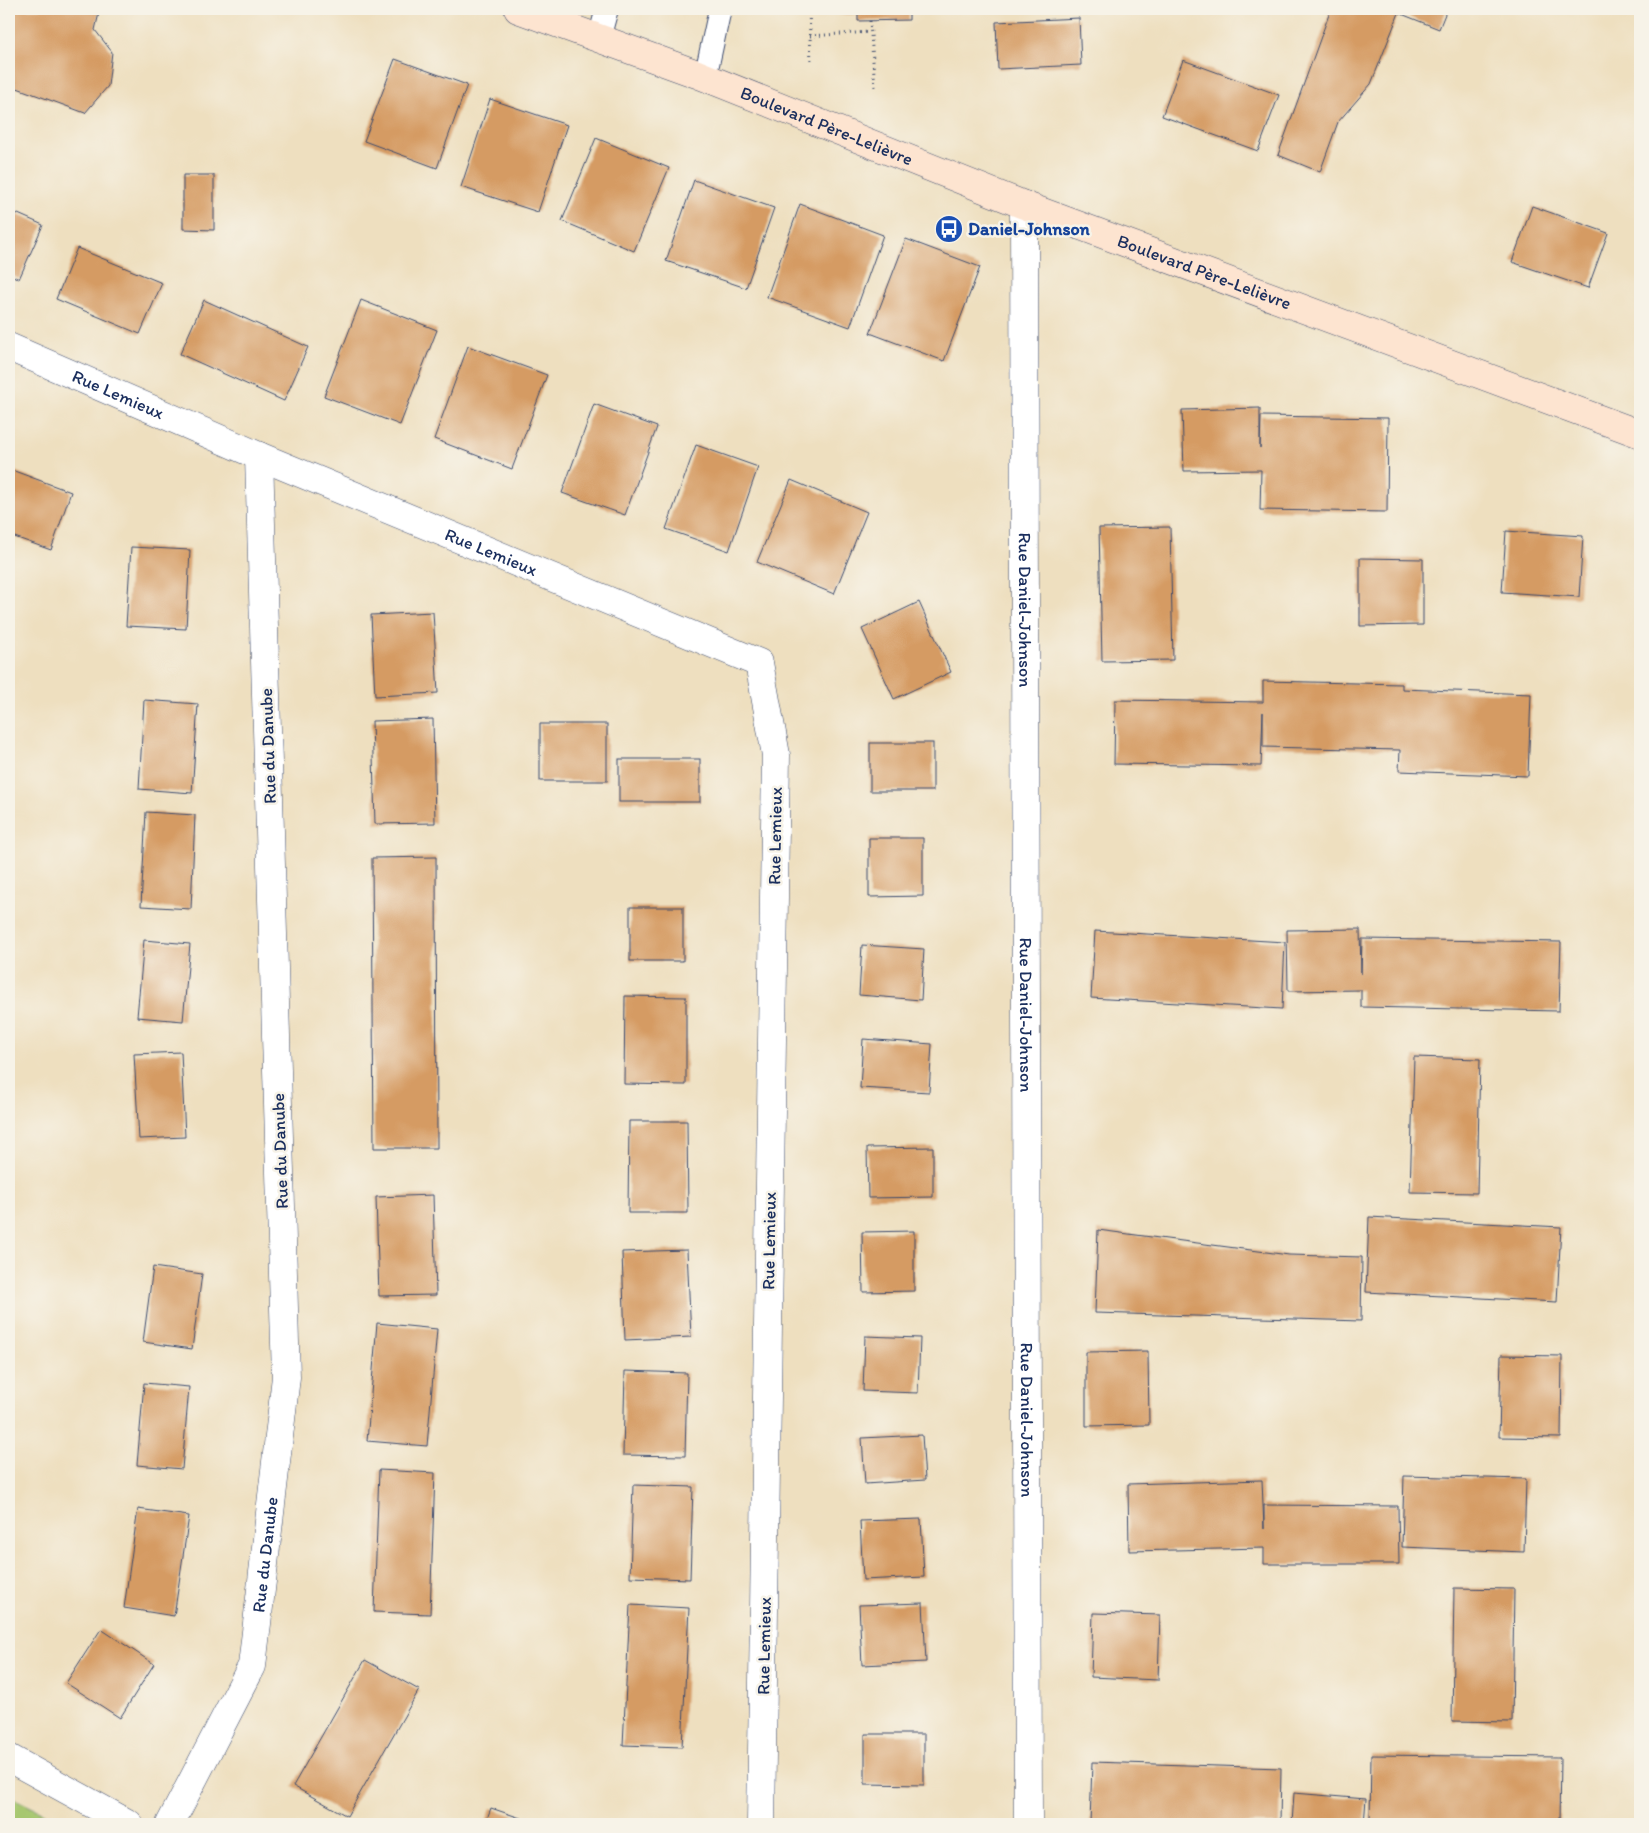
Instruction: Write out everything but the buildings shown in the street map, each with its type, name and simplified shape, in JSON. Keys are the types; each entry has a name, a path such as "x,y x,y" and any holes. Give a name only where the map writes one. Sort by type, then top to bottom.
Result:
{"main road":[{"name":"Boulevard Père-Lelièvre","path":"518,9 706,78 1024,205 1640,434"}],"street":[{"name":"Rue Daniel-Johnson","path":"1024,205 1028,1824"},
{"name":"Rue Lemieux","path":"9,347 259,456 759,663 776,755 761,1824"},
{"name":"Rue du Danube","path":"170,1824 252,1666 286,1377 259,456"},
{"path":"9,1758 129,1824"}],"lane":[{"path":"599,38 607,9"},
{"path":"706,78 720,9"}],"path":[{"path":"809,9 811,63"},
{"path":"870,21 876,87"},
{"path":"810,36 870,32"}],"green space":[{"path":"9,1796 65,1824 9,1824"}],"place":[{"name":"Daniel-Johnson","path":"949,229"}]}
